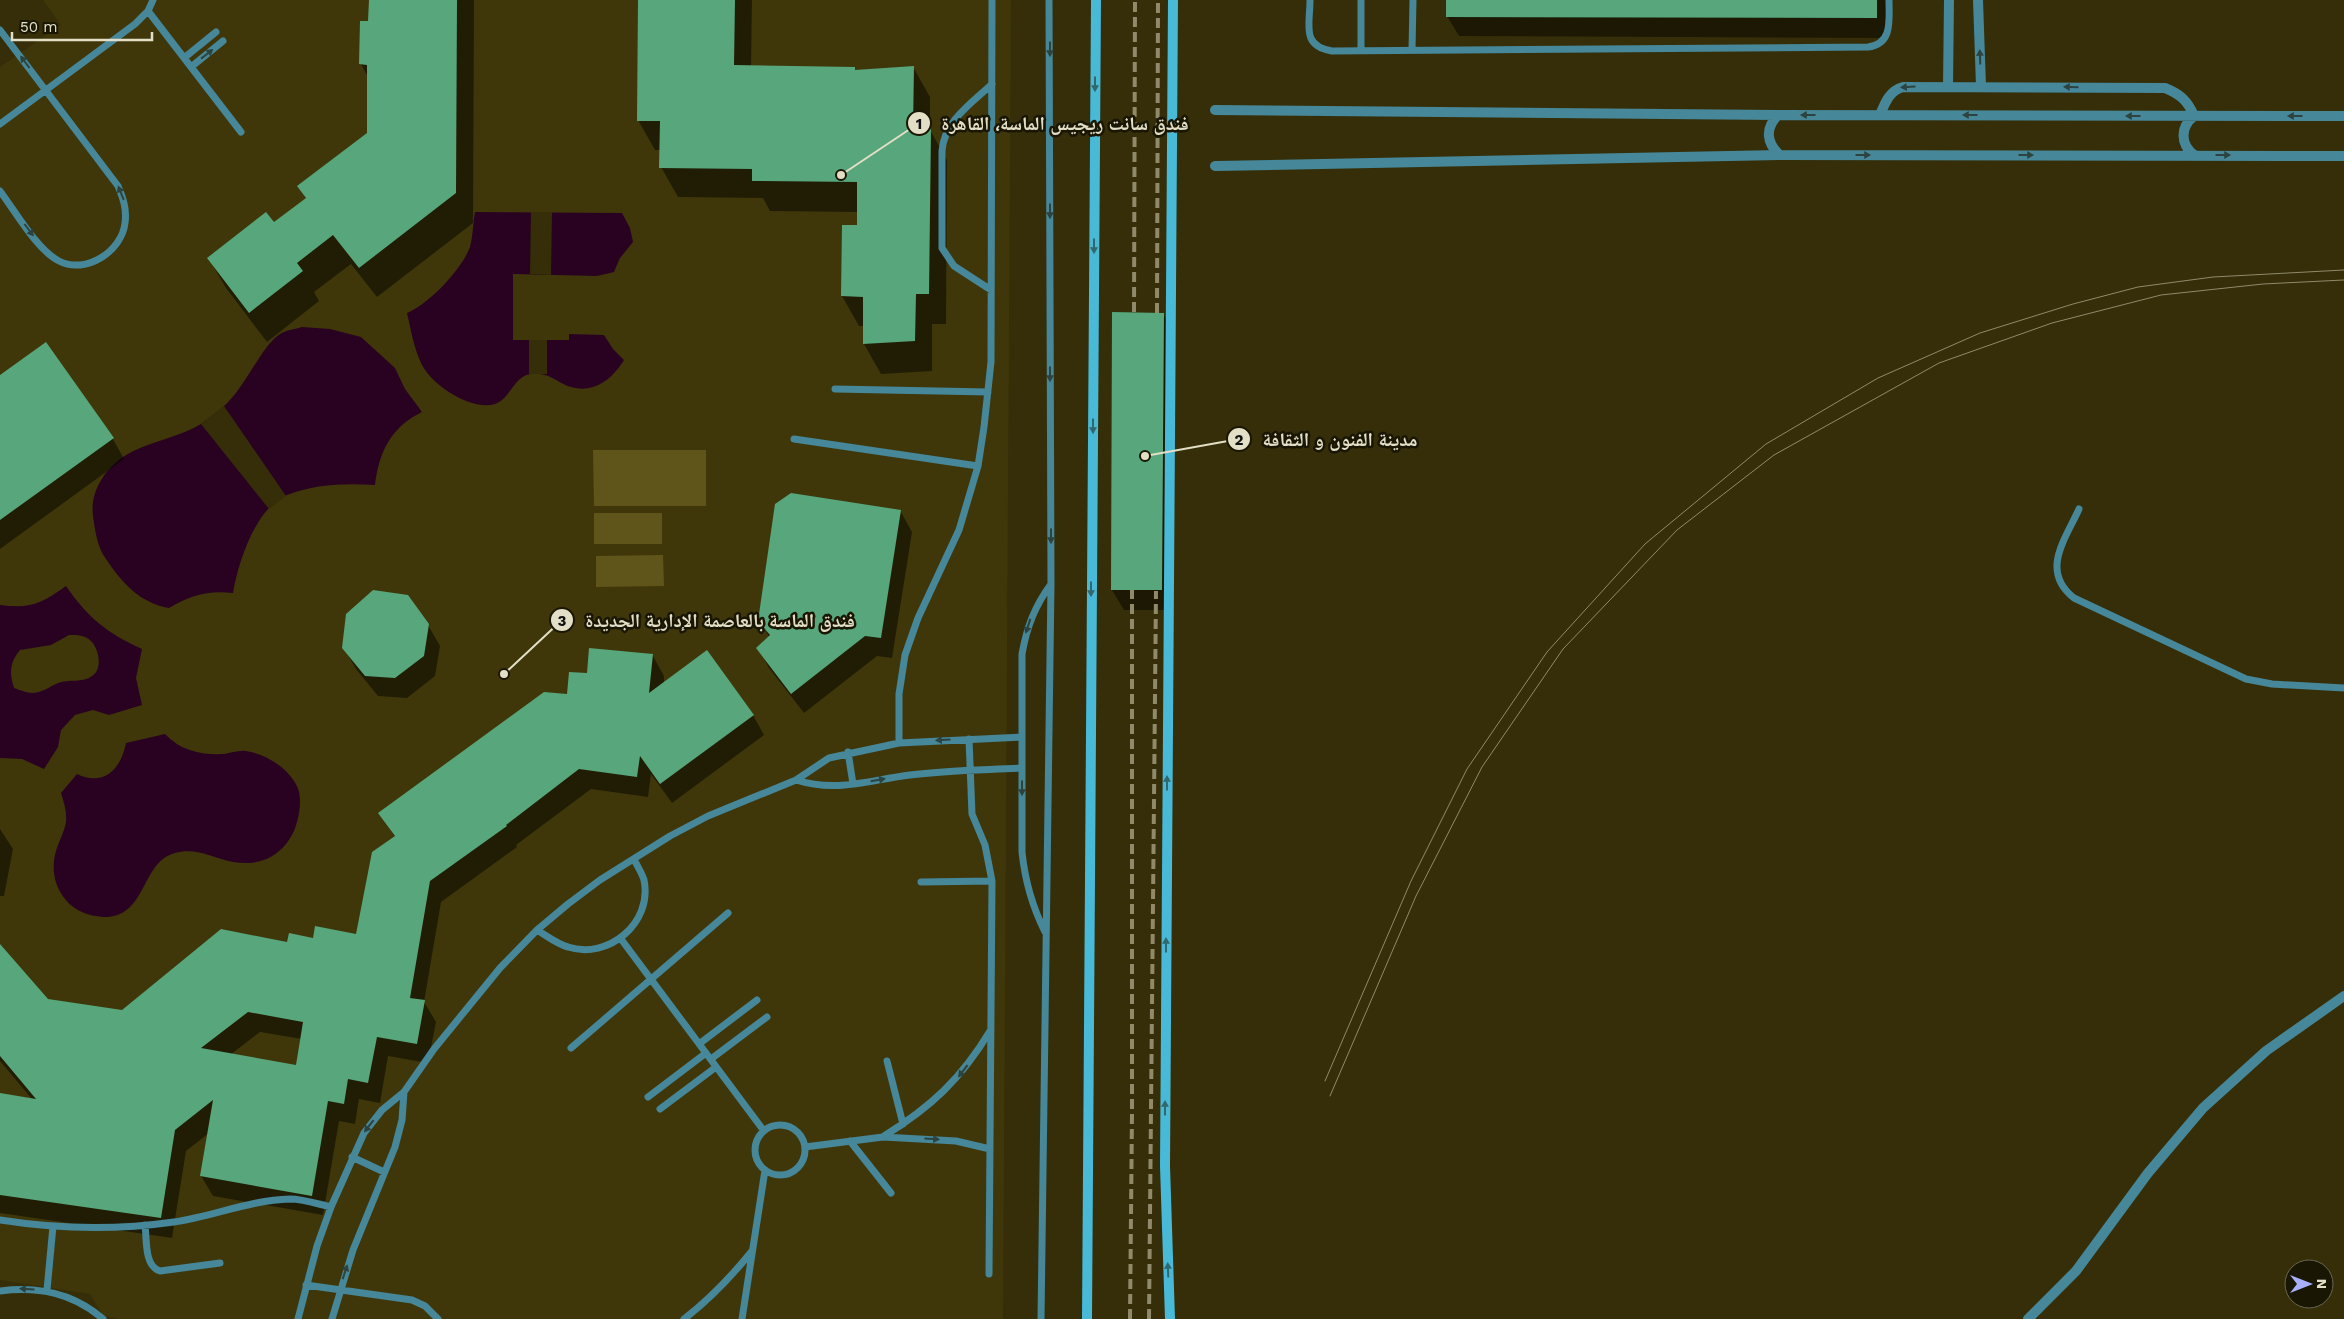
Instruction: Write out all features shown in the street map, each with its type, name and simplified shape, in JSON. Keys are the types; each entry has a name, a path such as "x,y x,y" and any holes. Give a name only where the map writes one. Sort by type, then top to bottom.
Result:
{"street":[{"path":"1087,1319 1096,0"},
{"path":"1170,1319 1165,1156 1173,0"},
{"path":"1948,86 1949,0"},
{"path":"1978,0 1981,86"},
{"path":"1880,115 1889,95 1899,88 1981,86 2165,88 2184,98 2194,116"},
{"path":"1215,110 1778,115 2344,116"},
{"path":"1778,115 1772,121 1768,136 1774,150 1780,155"},
{"path":"2194,116 2185,125 2183,139 2185,145 2194,155"},
{"path":"1215,166 1780,155 2344,156"},
{"path":"2028,1319 2076,1271 2148,1173 2203,1108 2266,1051 2339,1005 2344,996"}],"lane":[{"path":"0,124 135,24 148,11 153,0"},
{"path":"899,743 899,694 906,655 918,618 959,530 978,466 988,392 992,0"},
{"path":"1041,1319 1051,584 1049,0"},
{"path":"1310,0 1310,34 1312,44 1319,49 1332,51 1868,47 1879,44 1887,34 1889,0"},
{"path":"1361,0 1361,51"},
{"path":"1412,0 1412,50"},
{"path":"148,11 241,132"},
{"path":"0,30 118,186 125,205 125,224 120,240 105,256 85,264 60,262 46,253 0,191"},
{"path":"184,58 216,32"},
{"path":"191,67 223,41"},
{"path":"990,290 954,266 942,248 941,169 942,143 947,129 992,84"},
{"path":"835,389 988,392"},
{"path":"794,439 978,466"},
{"path":"2080,509 2056,560 2059,582 2065,592 2074,598 2246,679 2272,684 2344,688"},
{"path":"1046,935 1034,909 1025,880 1022,852 1022,654 1026,628 1036,604 1051,584"},
{"path":"298,1319 306,1285 331,1207 364,1133 382,1110 404,1092 466,1007 537,930 594,885 634,859 708,816 796,780 828,758 848,752 899,743 1022,737"},
{"path":"968,739 972,814 985,845 992,881 989,1274"},
{"path":"848,752 853,784"},
{"path":"796,780 814,786 834,788 911,774 1022,768"},
{"path":"537,930 563,945 583,950 609,946 621,939 636,920 644,897 644,880 634,859"},
{"path":"921,882 992,881"},
{"path":"572,1048 728,914"},
{"path":"621,939 764,1131"},
{"path":"699,1044 757,1000"},
{"path":"648,1097 767,1017"},
{"path":"883,1137 935,1101 956,1080 975,1056 990,1031"},
{"path":"888,1061 903,1124"},
{"path":"660,1109 716,1067"},
{"path":"332,1319 353,1250 396,1147 402,1120 404,1092"},
{"path":"776,1125 792,1128 798,1133 805,1148 801,1163 788,1173 780,1175 765,1170 756,1156 755,1148 757,1140 764,1131 776,1125"},
{"path":"805,1148 883,1137 956,1141 990,1148"},
{"path":"850,1141 891,1192"},
{"path":"352,1157 384,1172"},
{"path":"742,1319 765,1170"},
{"path":"0,1220 53,1226 107,1227 145,1225 198,1218 291,1199 331,1207"},
{"path":"145,1225 149,1260 155,1270 160,1272 220,1262"},
{"path":"47,1290 53,1226"},
{"path":"684,1319 724,1284 752,1251"},
{"path":"306,1285 412,1300 425,1306 438,1319"},
{"path":"0,1291 22,1288 47,1290 70,1297 92,1309 103,1319"}],"shaded area":[{"path":"43,0 1011,0 1003,1319 120,1319 103,1316 90,1294 0,1280 0,67 61,25"},
{"path":"475,212 622,213 630,228 633,242 620,258 614,272 597,276 513,274 513,340 569,340 569,334 604,335 613,349 624,360 609,378 595,386 580,389 545,375 527,375 521,378 500,401 495,404 485,405 475,404 453,395 434,381 427,373 417,353 407,313 425,302 444,285 460,265 470,247"},
{"path":"302,327 330,329 361,337 395,368 405,389 422,412 402,425 388,442 383,451 375,485 342,484 320,486 298,491 276,501 266,511 250,537 239,567 233,593 216,592 200,594 169,608 149,602 125,584 112,568 98,544 93,505 95,494 102,479 115,463 126,455 150,444 188,431 201,424 230,400 273,340 282,333"},
{"path":"593,450 706,450 706,506 594,506"},
{"path":"594,513 662,513 662,544 594,544"},
{"path":"663,555 664,586 596,587 596,556"},
{"path":"66,586 82,607 99,624 118,637 142,649 136,678 142,705 109,715 93,710 75,715 61,730 58,747 44,769 22,759 0,758 0,605 28,605 43,601","holes":["69,635 81,636 91,641 94,645 98,654 99,664 98,669 92,676 58,683 33,693 14,688 11,668 20,650 51,645"]},
{"path":"165,734 185,748 199,753 224,754 246,751 261,755 276,763 293,779 299,791 300,809 294,831 284,847 277,853 262,861 253,863 233,862 190,851 175,853 164,858 130,907 120,914 103,917 81,912 65,899 60,892 55,877 54,860 66,822 66,811 61,793 77,774 95,778 103,777 110,773 120,761 126,743"}],"pier":[{"path":"531,212 552,212 551,275 530,274"},
{"path":"529,340 547,340 547,374 529,374"},
{"path":"224,406 286,496 269,509 201,424"}],"building":[{"path":"369,0 457,0 456,193 359,268 333,235 297,263 303,271 249,313 207,258 266,212 274,222 306,198 297,186 367,133 367,65 359,64 360,21 368,21"},
{"path":"638,0 735,0 734,65 855,67 855,70 914,66 913,129 931,129 929,294 916,294 915,341 863,344 863,297 841,296 842,225 857,225 857,182 752,181 752,169 659,168 660,121 637,121"},
{"path":"1446,0 1877,0 1877,18 1446,17"},
{"path":"1112,312 1164,313 1162,590 1111,590"},
{"path":"46,342 114,438 0,520 0,375"},
{"path":"791,493 901,510 881,638 865,636 791,694 756,648 770,635 758,621 775,504"},
{"path":"373,590 408,595 429,624 424,656 395,678 365,676 342,648 346,614"},
{"path":"589,648 653,654 649,693 707,650 754,715 660,784 640,756 637,777 579,769 507,826 430,881 410,998 425,1000 417,1044 377,1037 368,1083 348,1079 344,1104 328,1101 312,1196 200,1176 213,1100 175,1130 161,1218 0,1195 0,1093 36,1099 0,1056 0,944 48,999 122,1010 221,929 287,942 289,933 313,938 315,926 356,934 372,852 395,836 378,813 544,692 567,694 569,672 587,673","holes":["248,1012 303,1022 296,1065 201,1048"]}],"tram line":[{"path":"1325,1081 1411,881 1467,769 1547,652 1645,544 1766,444 1878,378 1980,333 2073,304 2138,287 2213,277 2344,270"},
{"path":"1330,1096 1416,896 1482,767 1563,649 1677,530 1774,455 1939,363 2052,323 2161,295 2263,284 2344,280"}],"railway":[{"path":"1134,312 1135,0"},
{"path":"1157,313 1158,0"},
{"path":"1130,1319 1132,590"},
{"path":"1149,1319 1156,591"}],"place":[{"name":"فندق سانت ريجيس الماسة، القاهرة","path":"841,175"},
{"name":"مدينة الفنون و الثقافة","path":"1145,456"},
{"name":"فندق الماسة بالعاصمة الإدارية الجديدة","path":"504,674"}]}
